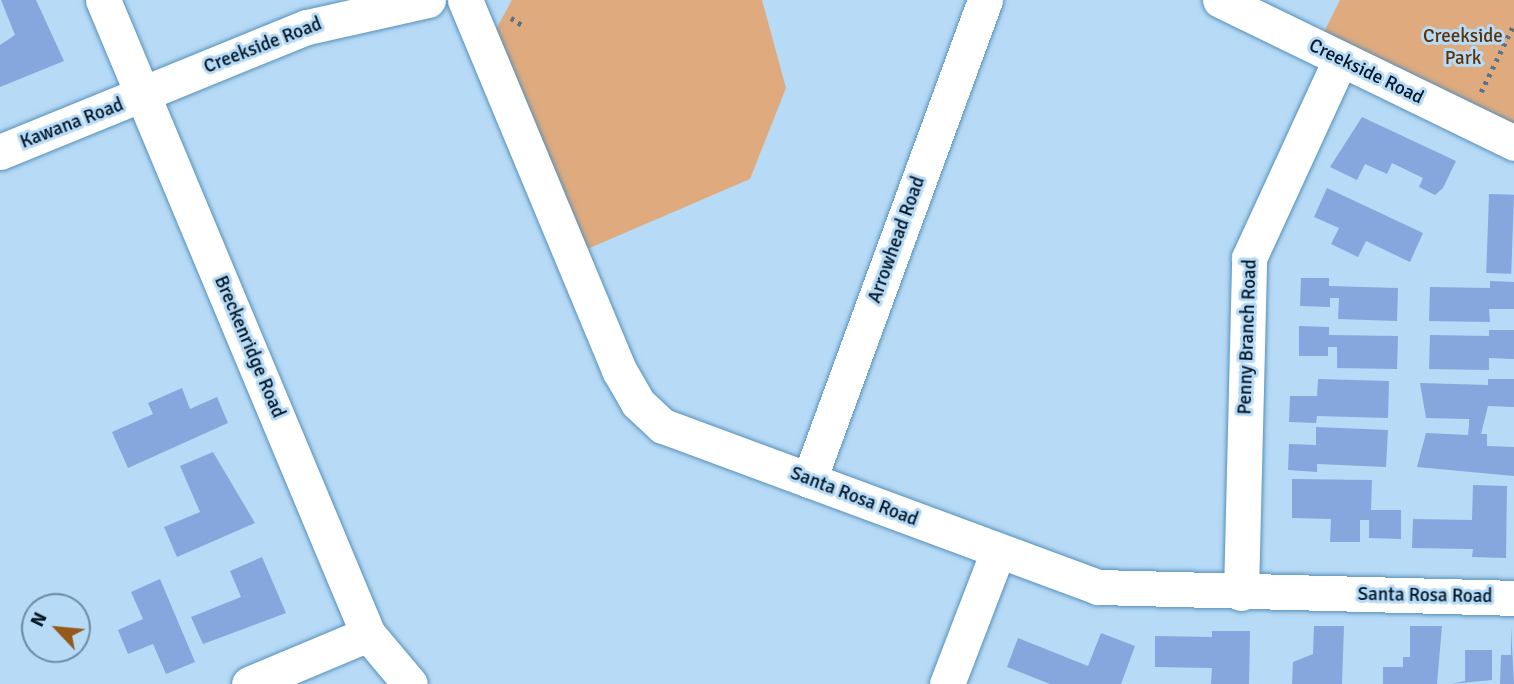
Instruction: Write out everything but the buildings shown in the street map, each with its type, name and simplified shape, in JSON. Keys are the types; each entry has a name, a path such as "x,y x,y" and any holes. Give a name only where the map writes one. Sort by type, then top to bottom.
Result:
{"street":[{"name":"Breckenridge Road","path":"103,0 369,634 410,684"},
{"name":"Creekside Road","path":"144,96 307,27 428,0"},
{"name":"Santa Rosa Road","path":"465,0 638,403 663,426 1098,587 1241,593 1514,598"},
{"name":"Arrowhead Road","path":"809,480 985,0"},
{"name":"Creekside Road","path":"1220,0 1514,143"},
{"name":"Penny Branch Road","path":"1241,593 1249,258 1340,60"},
{"name":"Kawana Road","path":"0,152 144,96"},
{"path":"947,684 998,551"},
{"path":"249,684 369,634"}],"path":[{"path":"1468,121 1514,24"}],"green space":[{"path":"512,0 762,0 786,88 750,179 585,250 495,31"},
{"name":"Creekside Park","path":"1340,0 1514,0 1514,126 1323,34"}]}
